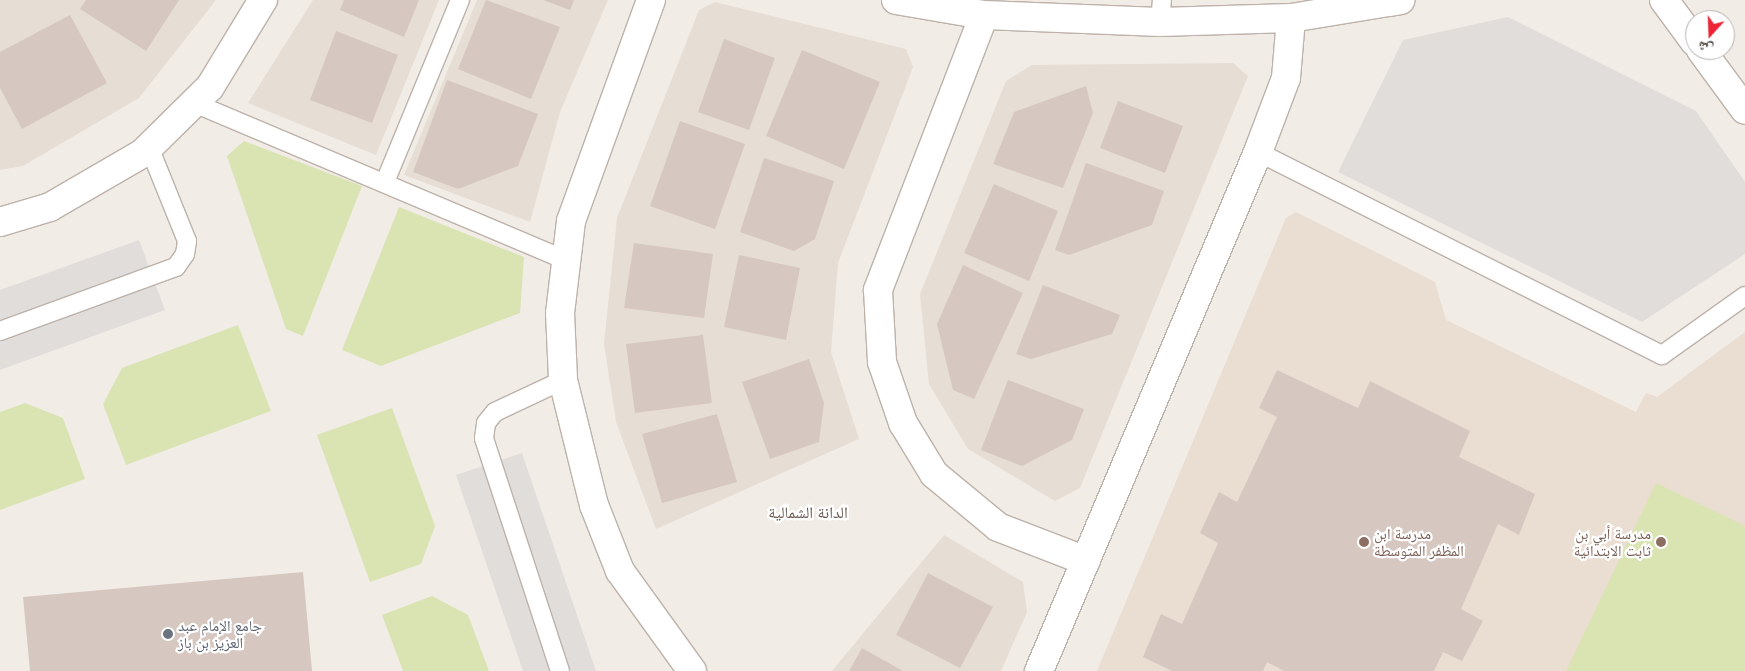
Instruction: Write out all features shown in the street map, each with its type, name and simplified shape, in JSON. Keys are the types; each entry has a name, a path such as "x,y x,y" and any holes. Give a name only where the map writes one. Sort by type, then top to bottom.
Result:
{"street":[{"path":"0,222 50,207 150,147 210,87 263,0"},
{"path":"651,0 582,182 564,258 560,313 563,380 609,546 620,571 684,669"},
{"path":"896,0 984,15 1161,11 1291,18 1401,0"},
{"path":"1664,0 1685,28"},
{"path":"984,15 878,290 882,362 903,423 934,474 998,527 1086,561"},
{"path":"1039,671 1258,152 1286,78 1291,18"},
{"path":"1708,60 1745,110"}],"lane":[{"path":"385,182 460,0"},
{"path":"194,103 564,258"},
{"path":"0,331 176,266 185,254 187,241 150,147"},
{"path":"1258,152 1662,356 1745,296"},
{"path":"560,671 484,438 486,423 495,412 563,380"}],"shaded area":[{"path":"0,0 216,0 139,98 23,166 0,170"},
{"path":"313,0 439,0 376,155 248,103"},
{"path":"477,0 608,0 560,112 530,222 404,175"},
{"path":"715,2 906,49 913,67 838,263 831,352 859,439 656,529 616,422 604,344 617,218 699,10"},
{"path":"1508,17 1696,111 1745,182 1745,254 1642,322 1338,172 1403,40"},
{"path":"1233,63 1248,76 1080,488 1055,501 968,449 929,384 920,294 1006,81 1032,65"},
{"name":"مدرسة ابن المظفر المتوسطة","path":"1296,212 1435,282 1446,320 1636,412 1646,393 1657,397 1745,332 1745,671 1097,671 1286,218"},
{"path":"139,240 165,310 0,370 0,290"},
{"path":"522,453 596,671 523,671 456,475"},
{"path":"944,535 1023,582 1027,612 1001,671 832,671"}],"green space":[{"path":"244,141 362,186 303,336 286,329 227,156"},
{"path":"399,207 524,257 520,313 381,366 342,350"},
{"path":"238,325 271,411 126,465 103,404 122,368"},
{"path":"25,403 63,418 85,479 0,510 0,412"},
{"path":"392,408 435,526 421,564 370,582 317,435"},
{"path":"1656,483 1745,526 1745,671 1566,671"},
{"path":"432,596 468,615 489,671 403,671 382,615"}],"building":[{"path":"86,0 179,0 146,51 80,9"},
{"path":"344,0 419,0 404,37 340,10"},
{"path":"486,0 560,27 531,99 458,69"},
{"path":"543,0 574,0 570,10"},
{"path":"70,15 107,83 22,129 0,88 0,52"},
{"path":"336,31 398,55 372,123 310,100"},
{"path":"724,39 775,58 749,130 698,112"},
{"path":"802,50 880,82 844,169 766,136"},
{"path":"447,80 538,114 518,166 458,189 413,172"},
{"path":"1086,86 1093,113 1063,188 993,164 1014,112"},
{"path":"1118,101 1183,126 1165,173 1100,148"},
{"path":"680,121 745,144 715,229 650,206"},
{"path":"764,158 834,181 815,239 794,251 740,232"},
{"path":"1086,163 1164,191 1152,225 1069,255 1055,250"},
{"path":"994,184 1058,211 1029,281 964,253"},
{"path":"634,243 713,254 704,318 624,308"},
{"path":"739,255 800,268 786,340 724,327"},
{"path":"963,265 1023,293 974,399 953,390 937,324"},
{"path":"1043,285 1120,315 1112,334 1031,359 1016,354"},
{"path":"703,335 712,403 635,413 626,344"},
{"path":"809,359 824,403 819,442 770,459 742,382"},
{"path":"1277,370 1358,408 1370,381 1470,431 1459,457 1535,494 1519,535 1498,524 1461,609 1483,621 1462,661 1443,652 1434,671 1284,671 1267,662 1263,671 1172,671 1143,657 1161,614 1182,624 1218,543 1200,533 1219,492 1237,502 1277,417 1259,408"},
{"path":"1008,380 1084,409 1072,440 1022,466 981,450"},
{"path":"717,414 737,482 662,503 642,434"},
{"name":"جامع الإمام عبد العزيز بن باز","path":"303,572 312,671 30,671 23,597"},
{"path":"928,573 993,607 960,668 896,635"},
{"path":"862,648 903,671 849,671"}],"place":[{"name":"مدرسة ابن المظفر المتوسطة","path":"1364,542"},
{"name":"مدرسة أبي بن ثابت الابتدائية","path":"1661,542"},
{"name":"جامع الإمام عبد العزيز بن باز","path":"168,634"}],"district":[{"name":"الدانة الشمالية","path":"808,513"}]}
